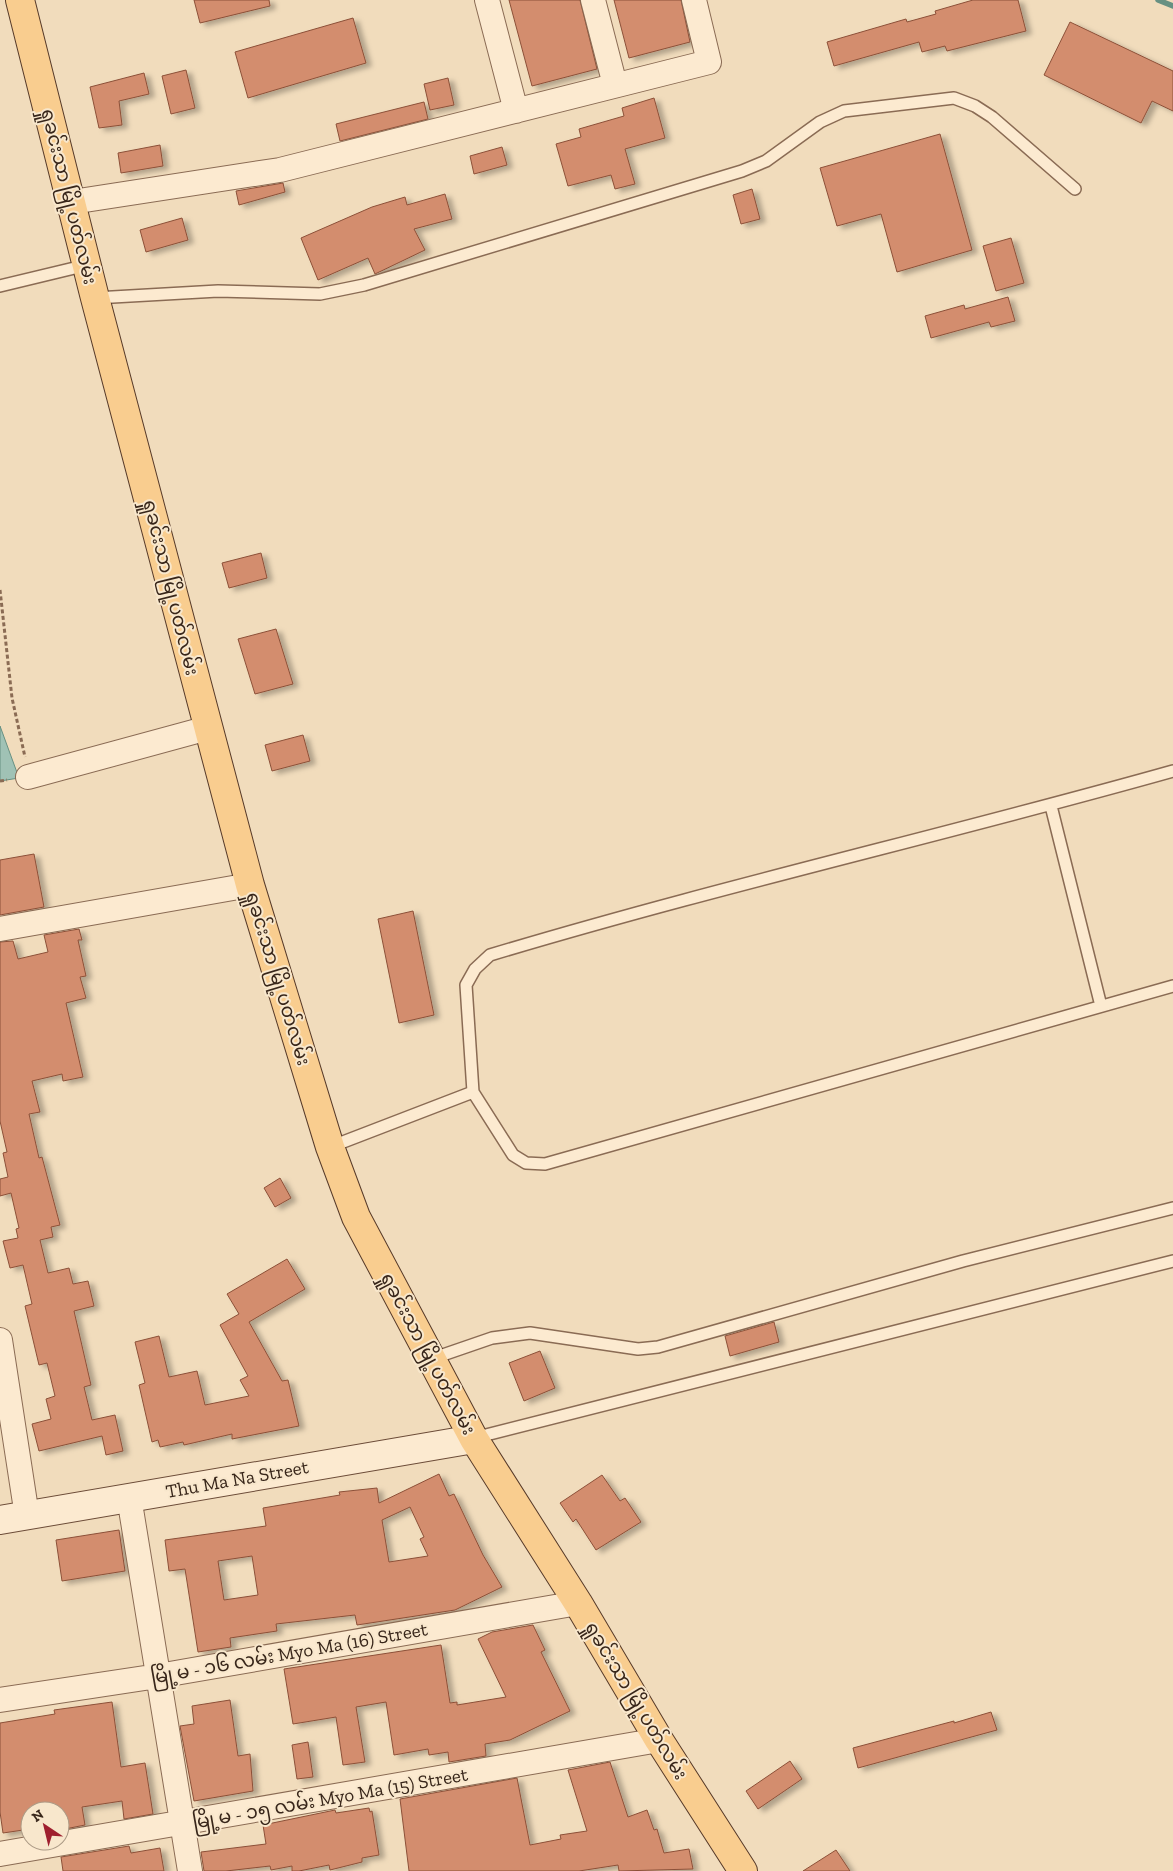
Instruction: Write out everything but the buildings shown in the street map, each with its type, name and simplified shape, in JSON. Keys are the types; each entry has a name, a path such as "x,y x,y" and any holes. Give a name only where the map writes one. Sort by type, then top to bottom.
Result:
{"main road":[{"name":"ရှုခင်းသာ မြို့ပတ်လမ်း","path":"20,0 95,298 250,885 330,1147 356,1217 474,1439 578,1603 659,1740 743,1871"}],"street":[{"path":"487,0 516,110"},
{"path":"593,0 616,85"},
{"path":"72,202 280,170 709,62 694,0"},
{"path":"28,777 208,728"},
{"path":"0,929 250,885"},
{"path":"0,1340 26,1516"},
{"name":"Thu Ma Na Street","path":"0,1520 474,1439"},
{"path":"129,1497 190,1871"},
{"name":"မြို့မ - ၁၆ လမ်း Myo Ma (16) Street","path":"0,1700 158,1676 578,1603"},
{"name":"မြို့မ - ၁၅ လမ်း Myo Ma (15) Street","path":"0,1854 659,1740"}],"lane":[{"path":"95,298 218,291 320,294 364,285 742,171 766,161 820,122 844,111 954,98 975,106 992,117 1075,189"},
{"path":"0,286 87,265"},
{"path":"1173,771 1051,806 621,916 490,955 475,969 466,985 473,1092 513,1154 526,1163 545,1164 1173,986"},
{"path":"1051,806 1101,1006"},
{"path":"330,1147 473,1092"},
{"path":"431,1359 492,1338 530,1333 638,1349 658,1347 962,1262 1173,1208"},
{"path":"474,1439 1173,1261"}],"path":[{"path":"0,590 12,698 28,777 0,781"}],"shaded area":[{"path":"0,726 19,778 0,781"}],"waterway":[{"path":"1158,0 1173,6"}]}
